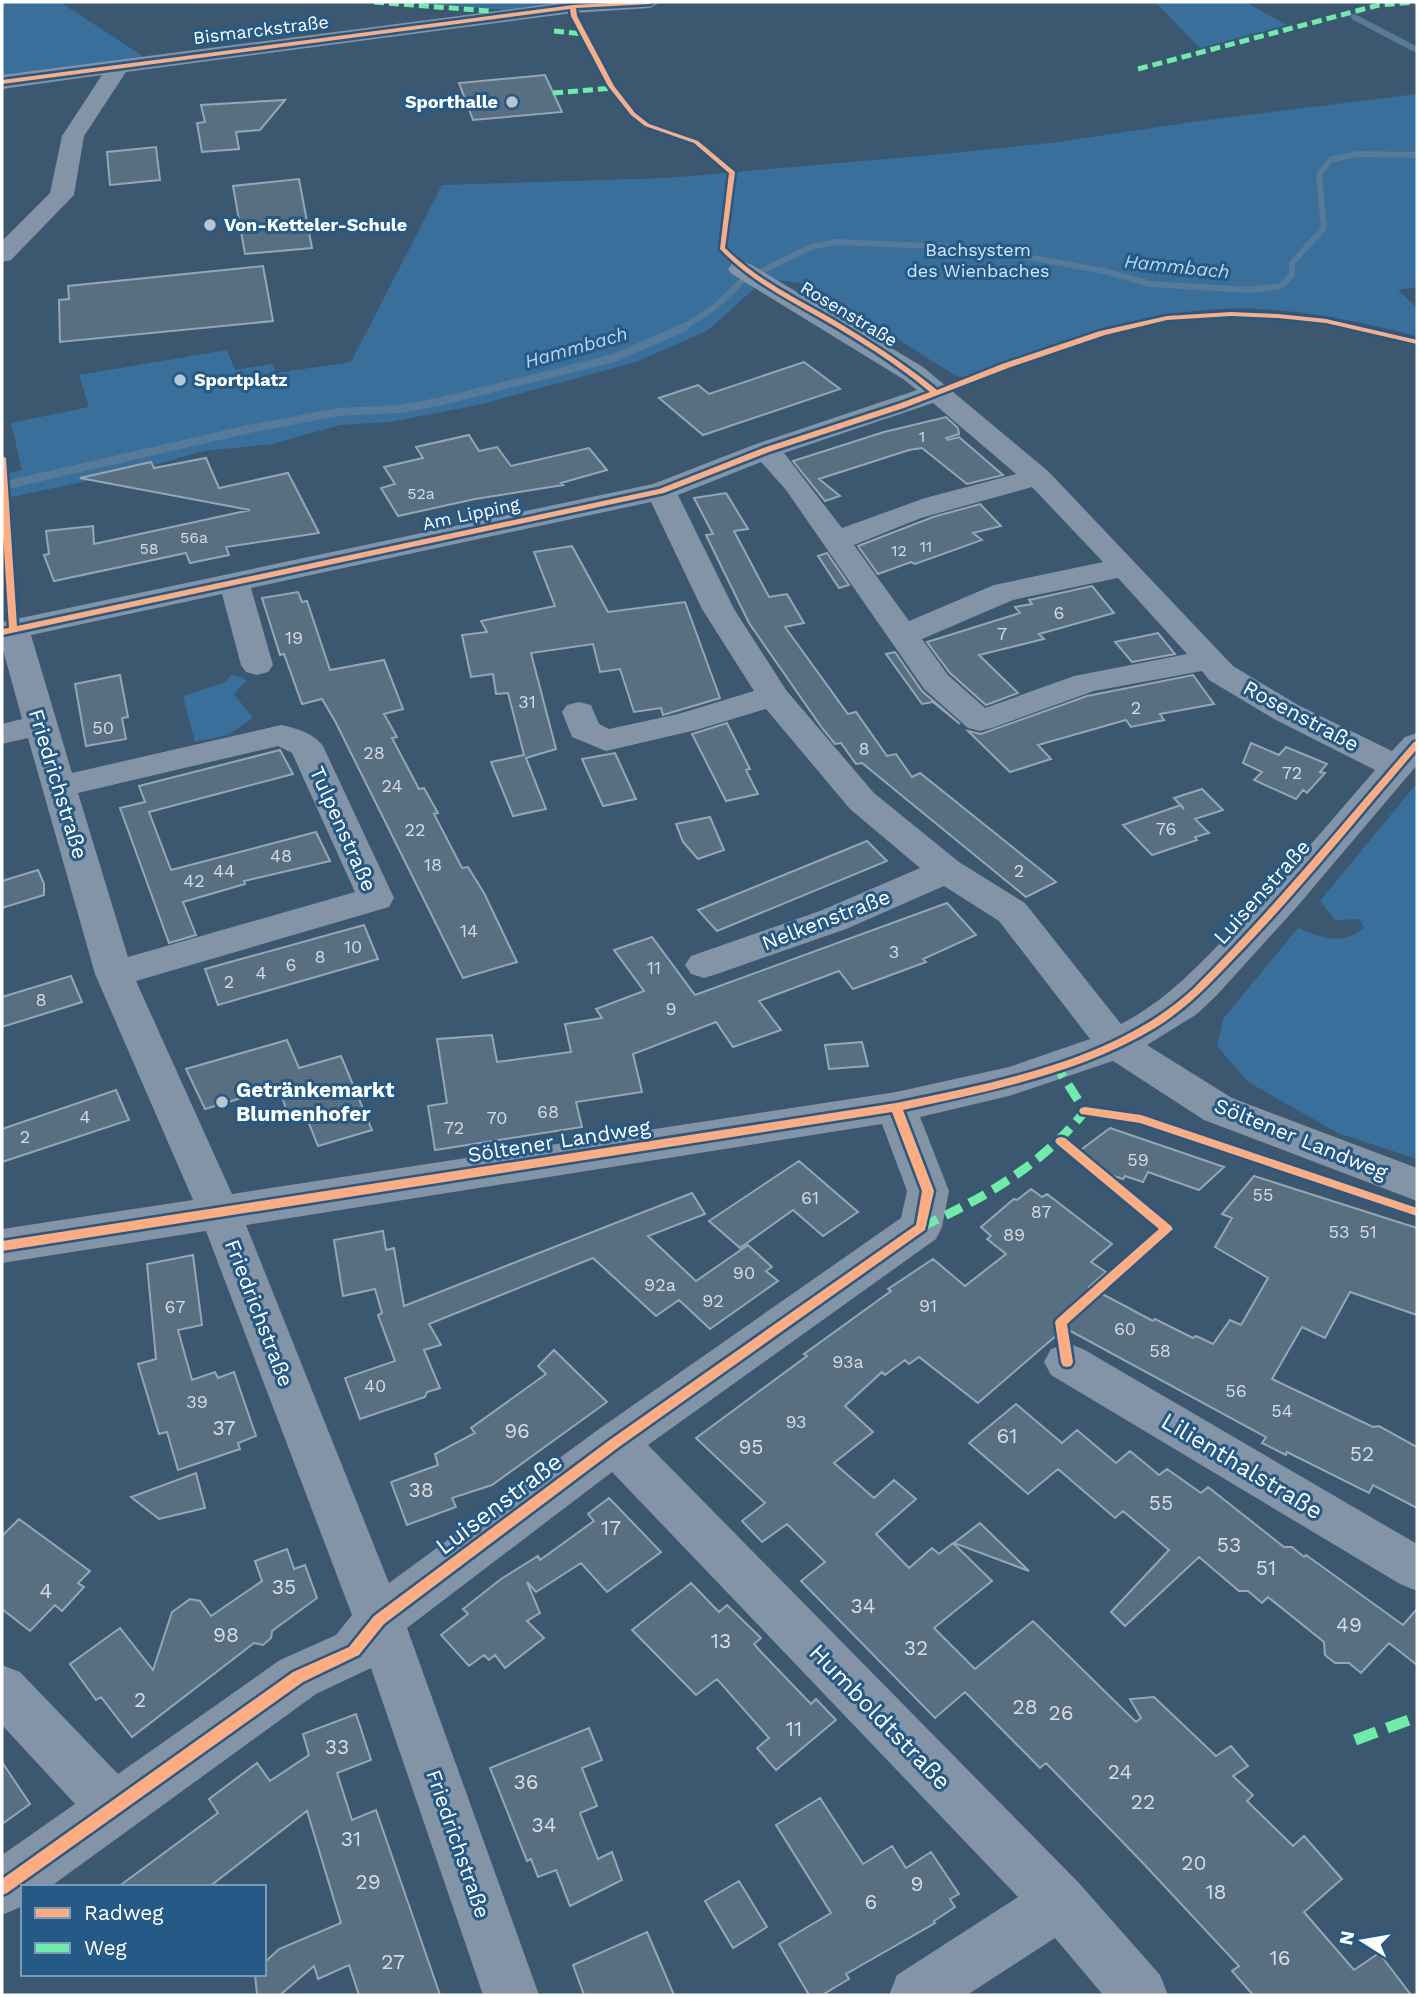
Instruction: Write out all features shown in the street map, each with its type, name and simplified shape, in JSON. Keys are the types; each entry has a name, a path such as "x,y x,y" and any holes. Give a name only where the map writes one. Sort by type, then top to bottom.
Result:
{"street":[{"name":"Bismarckstraße","path":"2,82 573,7 650,2"},
{"path":"2,255 62,195 73,136 119,66"},
{"name":"Rosenstraße","path":"741,269 902,366 1038,477 1125,567 1221,673 1286,712 1407,755"},
{"name":"Am Lipping","path":"7,631 661,491 766,450 936,393"},
{"path":"766,450 796,484 936,682 980,721 1086,683 1209,660"},
{"path":"837,541 878,522 926,506 1038,477"},
{"path":"661,491 718,609 773,696 862,801 946,871 1012,912 1115,1044"},
{"path":"902,636 964,607 1005,592 1125,567"},
{"path":"234,582 257,665"},
{"name":"Friedrichstraße","path":"7,631 59,787 114,974 220,1213 379,1620 511,1995"},
{"path":"579,712 584,730 606,740 684,723 773,696"},
{"path":"2,734 39,725"},
{"name":"Tulpenstraße","path":"59,787 281,735 306,746 376,898 114,974"},
{"name":"Luisenstraße","path":"1115,1044 1184,1004 1273,913 1407,755"},
{"name":"Nelkenstraße","path":"704,965 834,920 946,871"},
{"name":"Söltener Landweg","path":"2,1246 896,1108 1057,1067 1115,1044 1218,1109 1417,1185"},
{"name":"Luisenstraße","path":"2,1888 298,1677 354,1651 379,1620 615,1443 921,1227 928,1191 896,1108"},
{"name":"Lilienthalstraße","path":"1068,1362 1417,1569"},
{"name":"Humboldtstraße","path":"615,1443 1060,1902 1140,1995"},
{"path":"2,1689 113,1807"},
{"path":"917,1995 1060,1902"}],"green space":[{"path":"2,2 60,2 147,59 2,78"},
{"path":"397,2 586,2 521,11"},
{"path":"1155,2 1245,2 1287,25 1200,48"},
{"name":"Bachsystem des Wienbaches","path":"1417,94 1417,287 1398,290 1417,308 1417,336 1302,313 1244,308 1215,309 1158,317 1131,324 972,378 956,376 812,285 766,278 707,331 636,362 478,405 390,422 340,425 273,444 204,451 129,472 2,499 2,475 22,470 11,423 89,407 79,375 227,350 235,370 272,364 276,373 351,362 442,185 668,178 943,154 1059,142 1191,122"},
{"path":"232,674 247,680 234,694 253,718 228,735 195,742 183,696 226,682"},
{"path":"1417,783 1417,1159 1338,1133 1248,1082 1217,1046 1223,1019 1298,928 1315,935 1340,939 1356,934 1364,928 1359,919 1335,920 1320,901"}],"building":[{"name":"Sporthalle","path":"545,75 562,112 473,120 459,83"},
{"path":"285,100 260,130 236,132 239,149 202,152 197,123 205,122 201,105"},
{"path":"156,147 160,180 110,185 107,152"},
{"path":"299,179 312,248 245,254 233,186"},
{"name":"Von-Ketteler-Schule","path":"263,266 273,321 60,342 59,300 69,299 68,286"},
{"path":"804,362 840,389 703,435 659,398 698,385 709,394"},
{"path":"946,417 958,428 959,434 946,438 948,440 959,437 1003,475 967,484 922,448 819,479 840,496 825,501 793,461 884,432"},
{"path":"469,435 479,451 497,447 511,466 589,448 607,470 561,483 563,485 475,499 398,516 381,488 395,484 384,467 423,458 416,447"},
{"path":"206,458 219,488 288,473 319,533 226,547 229,555 190,563 186,553 54,581 44,555 49,554 46,531 93,526 94,544 250,510 80,478 151,462 154,468"},
{"path":"726,493 748,529 734,531 769,597 787,594 804,623 785,627 848,714 856,712 887,756 896,754 912,777 920,773 1056,882 1026,897 862,763 856,764 841,743 835,744 749,623 706,535 713,534 694,498"},
{"path":"980,504 1001,526 973,533 982,540 915,564 911,562 878,574 858,546 933,517"},
{"path":"572,546 608,612 685,602 720,698 663,715 661,708 634,712 620,669 600,672 593,644 531,653 556,749 526,758 546,809 513,816 491,762 524,755 508,693 496,694 493,674 471,677 462,635 487,632 481,621 555,606 534,552"},
{"path":"827,553 849,585 839,588 818,556"},
{"path":"1092,586 1114,613 1039,634 1044,639 979,655 1018,693 986,705 950,673 927,642 1020,613 1015,607 1032,604 1029,600"},
{"path":"298,592 302,602 307,601 330,670 384,660 403,709 384,714 397,737 392,738 419,789 424,788 438,813 434,814 462,868 468,867 484,893 517,962 463,978 335,721 322,699 302,704 284,654 280,655 262,598"},
{"path":"1158,633 1175,654 1132,662 1115,642"},
{"path":"895,652 922,691 960,724 933,702 922,704 886,654"},
{"path":"120,675 128,717 122,718 126,739 86,746 75,684"},
{"path":"1193,675 1214,704 1160,714 1164,720 1131,727 1126,720 1038,745 1051,759 1010,772 968,731 981,734 1087,696"},
{"path":"727,723 750,769 746,770 758,794 726,801 692,734"},
{"path":"1251,743 1279,755 1286,747 1327,764 1320,772 1325,773 1307,793 1303,790 1296,799 1254,780 1262,772 1243,763"},
{"path":"280,750 293,774 149,812 171,870 316,832 330,861 244,881 245,884 183,902 196,935 169,943 120,808 145,802 139,786"},
{"path":"615,753 636,799 603,806 582,759"},
{"path":"1202,789 1223,810 1195,819 1209,833 1195,837 1197,840 1152,855 1123,825 1181,805 1174,798"},
{"path":"710,817 724,850 698,859 683,842 676,824"},
{"path":"867,841 887,861 717,931 698,910"},
{"path":"38,870 44,884 44,895 2,908 2,881"},
{"path":"947,903 976,935 923,959 926,962 853,989 839,971 759,1001 781,1030 733,1047 716,1022 633,1054 642,1092 576,1102 582,1127 435,1150 428,1106 447,1103 437,1039 492,1035 497,1062 571,1052 565,1024 602,1018 596,1009 644,991 614,950 652,937 695,995"},
{"path":"364,925 378,959 218,1005 205,969"},
{"path":"71,976 82,1002 2,1027 2,997"},
{"path":"287,1040 299,1068 341,1056 372,1130 318,1146 304,1111 289,1116 278,1087 205,1109 186,1069"},
{"path":"862,1042 868,1066 829,1069 825,1045"},
{"path":"116,1090 129,1120 2,1162 2,1129"},
{"path":"1110,1128 1224,1167 1199,1190 1148,1172 1143,1182 1105,1173 1078,1152"},
{"path":"799,1161 858,1212 823,1236 793,1210 740,1248 709,1221"},
{"path":"1254,1176 1417,1228 1417,1315 1350,1292 1325,1338 1302,1327 1272,1379 1373,1427 1379,1426 1417,1447 1417,1508 1373,1485 1369,1493 1287,1452 1286,1455 1262,1443 1266,1437 1065,1328 978,1403 919,1357 909,1364 905,1360 885,1375 882,1372 845,1406 873,1432 834,1463 874,1498 894,1480 916,1499 876,1534 909,1568 932,1548 939,1554 953,1543 992,1581 934,1628 975,1669 1033,1621 1136,1722 1141,1718 1130,1699 1154,1697 1216,1756 1231,1746 1248,1766 1233,1776 1253,1795 1247,1801 1293,1846 1304,1836 1342,1879 1304,1912 1354,1970 1379,1953 1411,1995 1253,1995 1232,1971 1239,1966 1142,1862 1046,1763 1040,1768 965,1692 935,1718 801,1581 825,1562 787,1524 762,1542 742,1521 765,1503 696,1438 891,1291 888,1289 933,1259 965,1286 1006,1254 987,1239 991,1236 981,1227 1014,1199 1017,1200 1031,1189 1042,1197 1047,1194 1112,1244 1091,1262 1106,1272 1089,1287 1153,1321 1155,1319 1193,1338 1196,1336 1213,1344 1230,1320 1241,1325 1268,1278 1215,1247 1232,1218 1222,1214"},
{"path":"692,1193 705,1214 648,1236 696,1281 748,1245 772,1267 766,1271 778,1281 710,1329 679,1300 656,1316 593,1258 429,1324 441,1345 424,1350 440,1388 427,1392 425,1397 360,1419 345,1378 395,1361 378,1315 382,1313 375,1289 343,1296 334,1240 383,1231 386,1250 394,1248 404,1306"},
{"path":"193,1255 202,1325 178,1330 192,1380 215,1372 218,1378 234,1372 256,1436 238,1443 240,1449 178,1470 167,1432 159,1434 138,1364 156,1359 147,1264"},
{"path":"554,1350 607,1402 492,1485 452,1498 456,1507 407,1525 391,1482 438,1465 435,1454 475,1433 471,1428 546,1374 538,1366"},
{"path":"1016,1404 1062,1443 1077,1430 1116,1463 1130,1451 1159,1475 1167,1469 1201,1493 1208,1487 1284,1547 1292,1547 1304,1557 1306,1555 1403,1625 1417,1609 1417,1665 1389,1643 1361,1673 1349,1663 1335,1663 1325,1655 1324,1642 1268,1597 1262,1603 1248,1591 1239,1591 1199,1557 1125,1626 1111,1612 1169,1550 1123,1511 1115,1518 1058,1469 1028,1494 969,1443"},
{"path":"196,1473 205,1508 159,1519 131,1497"},
{"path":"609,1498 661,1552 607,1592 581,1563 536,1592 527,1582 540,1613 527,1621 544,1638 505,1668 495,1655 489,1660 484,1655 469,1666 441,1635 468,1614 463,1609 501,1579 538,1556 540,1560 594,1521 588,1514"},
{"path":"19,1519 90,1571 78,1583 84,1587 62,1611 55,1605 30,1631 2,1609 2,1536"},
{"path":"980,1523 1029,1571 954,1543"},
{"path":"287,1549 294,1569 305,1565 317,1598 272,1631 271,1638 263,1645 254,1643 132,1737 101,1697 96,1700 70,1664 120,1628 153,1670 172,1612 190,1599 200,1601 211,1616 262,1581 255,1561"},
{"path":"691,1583 719,1612 727,1605 761,1638 754,1644 761,1652 811,1704 816,1699 836,1720 776,1770 757,1748 769,1738 717,1679 696,1695 632,1630"},
{"path":"356,1714 371,1760 337,1773 352,1820 376,1810 440,1995 359,1995 349,1965 318,1979 314,1966 280,1995 257,1995 255,1976 266,1976 266,1961 279,1949 341,1923 307,1811 212,1885 121,1885 218,1813 209,1799 257,1763 270,1781 309,1755 303,1734"},
{"path":"589,1728 602,1760 582,1768 597,1806 580,1813 598,1859 612,1852 622,1880 570,1906 556,1870 538,1877 531,1859 527,1861 490,1768"},
{"path":"2,1762 30,1804 2,1824"},
{"path":"820,1798 863,1864 892,1846 906,1868 931,1852 959,1894 950,1899 955,1907 934,1921 935,1923 846,1974 849,1979 822,1995 809,1995 779,1944 831,1913 776,1825"},
{"path":"739,1881 767,1927 733,1948 705,1901"},
{"path":"647,1932 674,1995 584,1995 573,1965"}],"waterway":[{"path":"1354,17 1417,50"},
{"name":"Hammbach","path":"682,328 715,307 743,280 811,247 836,242 977,248 1104,271 1150,284 1249,290 1281,286 1292,275 1292,263 1324,228 1319,175 1330,160 1356,154 1417,155"},
{"name":"Hammbach","path":"2,486 249,429 339,412 401,409 442,401 614,358 682,328"}],"marked path":[{"path":"374,2 489,11"},
{"path":"1138,69 1379,5 1416,2"},
{"path":"554,31 584,34"},
{"path":"553,93 613,88"},
{"path":"921,1227 984,1198 1061,1141 1085,1111 1057,1067"},
{"path":"1355,1740 1417,1717"}],"cycle path":[{"path":"2,82 573,7 650,2"},
{"path":"573,7 574,16 611,86 633,114 647,125 696,142 732,172 722,248 757,278 868,344 936,393"},
{"path":"2,632 661,491 766,450 901,406 1005,366 1103,333 1167,318 1231,314 1278,316 1326,321 1417,342"},
{"path":"2,458 13,630"},
{"path":"2,1246 896,1107 1046,1071 1118,1043 1151,1025 1197,992 1282,900 1417,744"},
{"path":"2,1888 298,1677 354,1651 379,1620 615,1443 921,1227 928,1191 896,1107"},
{"path":"1085,1111 1141,1119 1417,1212"},
{"path":"1061,1141 1167,1229 1061,1322 1067,1362"}],"place":[{"name":"Sporthalle","path":"512,102"},
{"name":"Von-Ketteler-Schule","path":"210,225"},
{"name":"Sportplatz","path":"180,380"},
{"name":"Getränkemarkt Blumenhofer","path":"222,1102"}]}
